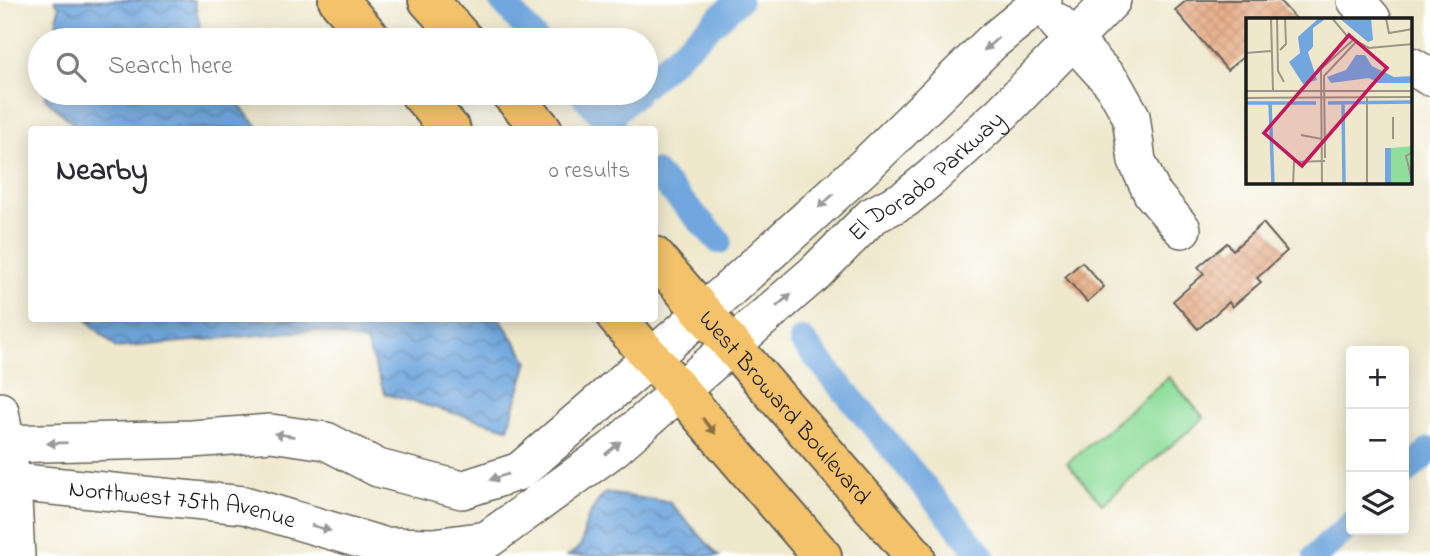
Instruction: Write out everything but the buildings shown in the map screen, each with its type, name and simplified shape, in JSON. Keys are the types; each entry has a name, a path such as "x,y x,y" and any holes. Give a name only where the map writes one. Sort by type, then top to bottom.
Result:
{"main road":[{"path":"338,0 362,28"},
{"path":"428,0 453,28"},
{"path":"429,105 448,126"},
{"path":"520,105 539,126"},
{"name":"West Broward Boulevard","path":"658,260 915,556"},
{"path":"620,322 822,556"}],"street":[{"name":"El Dorado Parkway","path":"733,345 816,272 873,216 924,184 1003,112 1072,38 1112,0"},
{"path":"1356,0 1371,18"},
{"name":"El Dorado Parkway","path":"704,312 964,69 1041,1"},
{"path":"1041,1 1113,84 1131,117 1137,160 1152,193 1182,229"},
{"path":"1412,67 1430,76"},
{"path":"964,69 1003,112"},
{"path":"786,238 816,272"},
{"name":"Northwest 75th Avenue","path":"3,427 192,439 271,433 326,441 378,468 462,490 520,471 704,312"},
{"name":"Northwest 75th Avenue","path":"12,482 244,505 383,546 434,547 487,540 613,449 733,345"},
{"path":"3,427 12,482 16,556"},
{"path":"541,453 565,484"}],"green space":[{"path":"1169,377 1204,418 1102,504 1067,463"}],"water":[{"path":"55,0 194,0 200,28 56,28 59,7"},
{"path":"53,105 239,105 257,126 76,126"},
{"path":"89,322 502,322 528,361 508,428 385,394 366,342 314,330 116,348"},
{"path":"605,493 669,502 719,556 568,556 581,545 586,523"}],"waterway":[{"path":"501,0 526,28"},
{"path":"658,73 739,0"},
{"path":"593,105 611,126"},
{"path":"606,120 623,105"},
{"path":"658,176 719,241"},
{"path":"802,340 982,556"},
{"path":"1407,472 1430,450"},
{"path":"1316,556 1346,529"}]}
